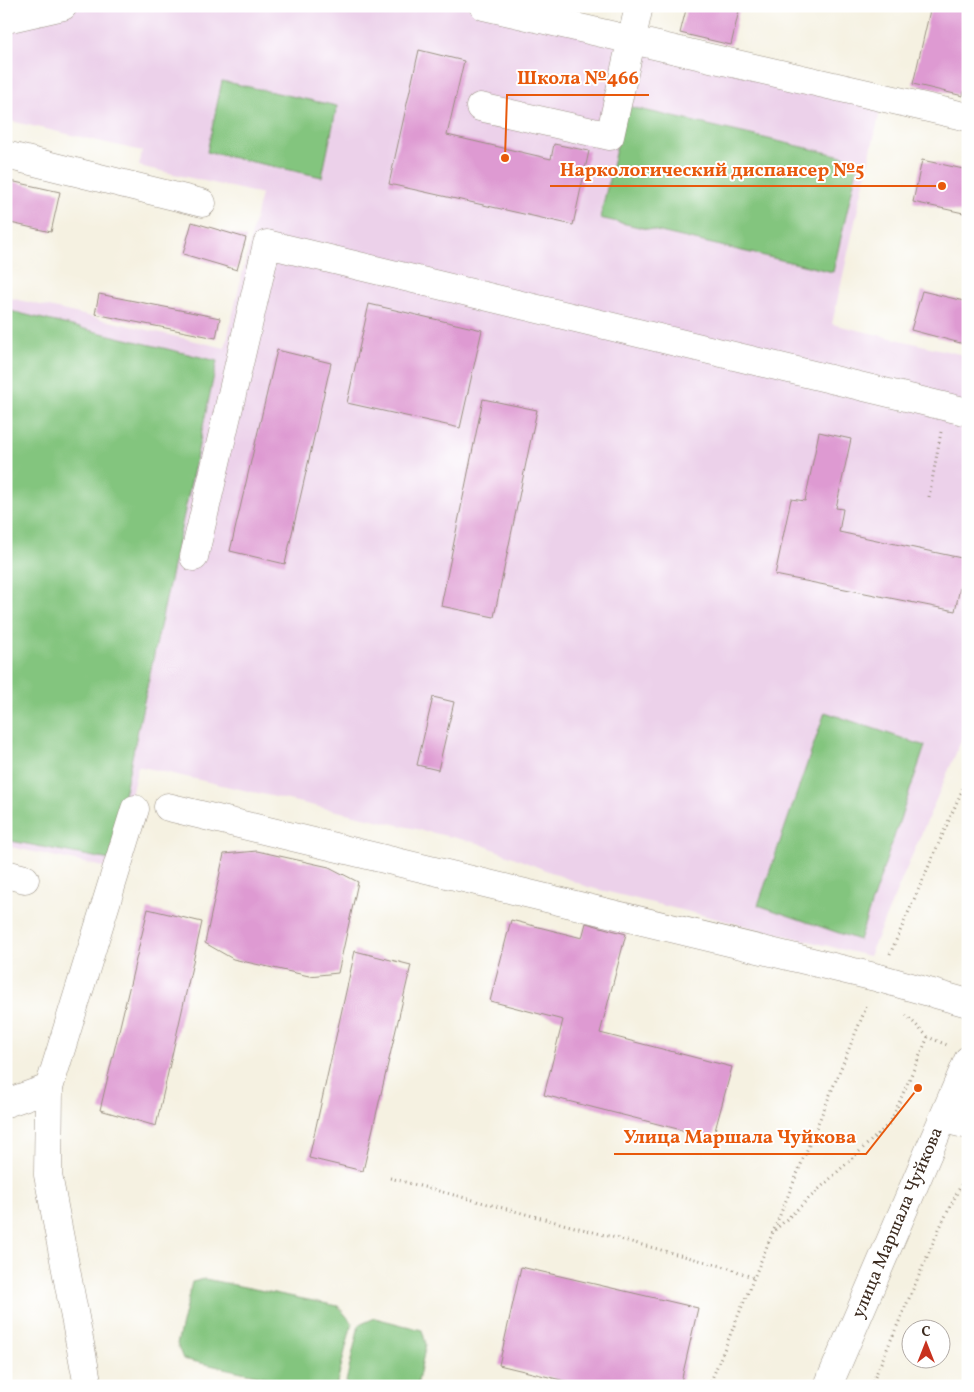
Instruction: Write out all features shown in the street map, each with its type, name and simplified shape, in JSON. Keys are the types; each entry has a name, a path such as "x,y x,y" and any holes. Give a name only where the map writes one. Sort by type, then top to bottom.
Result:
{"street":[{"path":"484,6 968,116"},
{"path":"480,107 610,136 639,6"},
{"path":"6,19 53,7"},
{"path":"6,155 202,203"},
{"path":"194,557 267,244 957,409"},
{"path":"168,807 880,978 968,1003"},
{"path":"88,1386 48,1175 49,1088 135,809"},
{"name":"улица Маршала Чуйкова","path":"828,1386 955,1122 958,1053"},
{"path":"6,1103 49,1088"}],"path":[{"path":"963,228 968,230"},
{"path":"929,496 957,409"},
{"path":"709,1386 880,978 968,777"},
{"path":"902,1011 928,1038 958,1053"},
{"path":"773,1232 890,1122 928,1038"},
{"path":"871,1386 940,1227 968,1171"},
{"path":"390,1178 729,1268 754,1278"}],"shaded area":[{"path":"84,6 463,6 882,102 832,324 968,356 968,725 869,956 588,887 478,843 138,766 113,869 6,846 6,297 225,348 261,194 139,166 142,151 6,120 6,23"}],"green space":[{"path":"222,81 337,106 322,177 207,152"},
{"path":"626,106 859,160 833,272 600,218"},
{"path":"6,310 217,361 110,860 6,840"},
{"path":"825,712 925,746 859,940 758,905"},
{"path":"205,1279 338,1306 352,1323 337,1383 332,1386 305,1386 183,1359 177,1344 192,1282"},
{"path":"375,1318 422,1330 426,1344 417,1386 348,1386 346,1382 359,1325"}],"building":[{"path":"687,6 740,6 731,45 680,33"},
{"path":"931,6 968,6 968,76 963,96 913,84"},
{"path":"419,50 464,61 447,135 551,159 554,144 589,151 573,225 389,184"},
{"path":"922,160 968,170 968,214 913,202"},
{"path":"6,180 60,192 51,232 6,222"},
{"path":"192,222 246,238 237,270 183,254"},
{"path":"922,291 968,302 968,345 911,330"},
{"path":"99,294 220,318 216,338 95,314"},
{"path":"369,304 482,330 460,428 347,403"},
{"path":"277,350 331,363 285,564 230,551"},
{"path":"483,399 537,410 494,617 441,606"},
{"path":"819,432 851,439 836,508 843,509 839,532 966,559 955,611 775,575 791,499 805,501"},
{"path":"433,697 454,702 438,770 417,765"},
{"path":"257,851 329,867 358,882 338,973 309,976 233,959 205,943 224,854"},
{"path":"148,909 202,922 156,1126 100,1110"},
{"path":"511,920 582,938 586,923 626,934 600,1033 732,1067 713,1138 544,1095 563,1020 490,1001"},
{"path":"355,951 411,965 363,1171 309,1158"},
{"path":"521,1267 698,1308 680,1386 586,1386 499,1365"},
{"path":"6,1274 8,1274 11,1317 6,1318"}],"place":[{"name":"Школа №466","path":"505,158"},
{"name":"Наркологический диспансер №5","path":"942,186"},
{"name":"Улица Маршала Чуйкова","path":"918,1088"}]}
